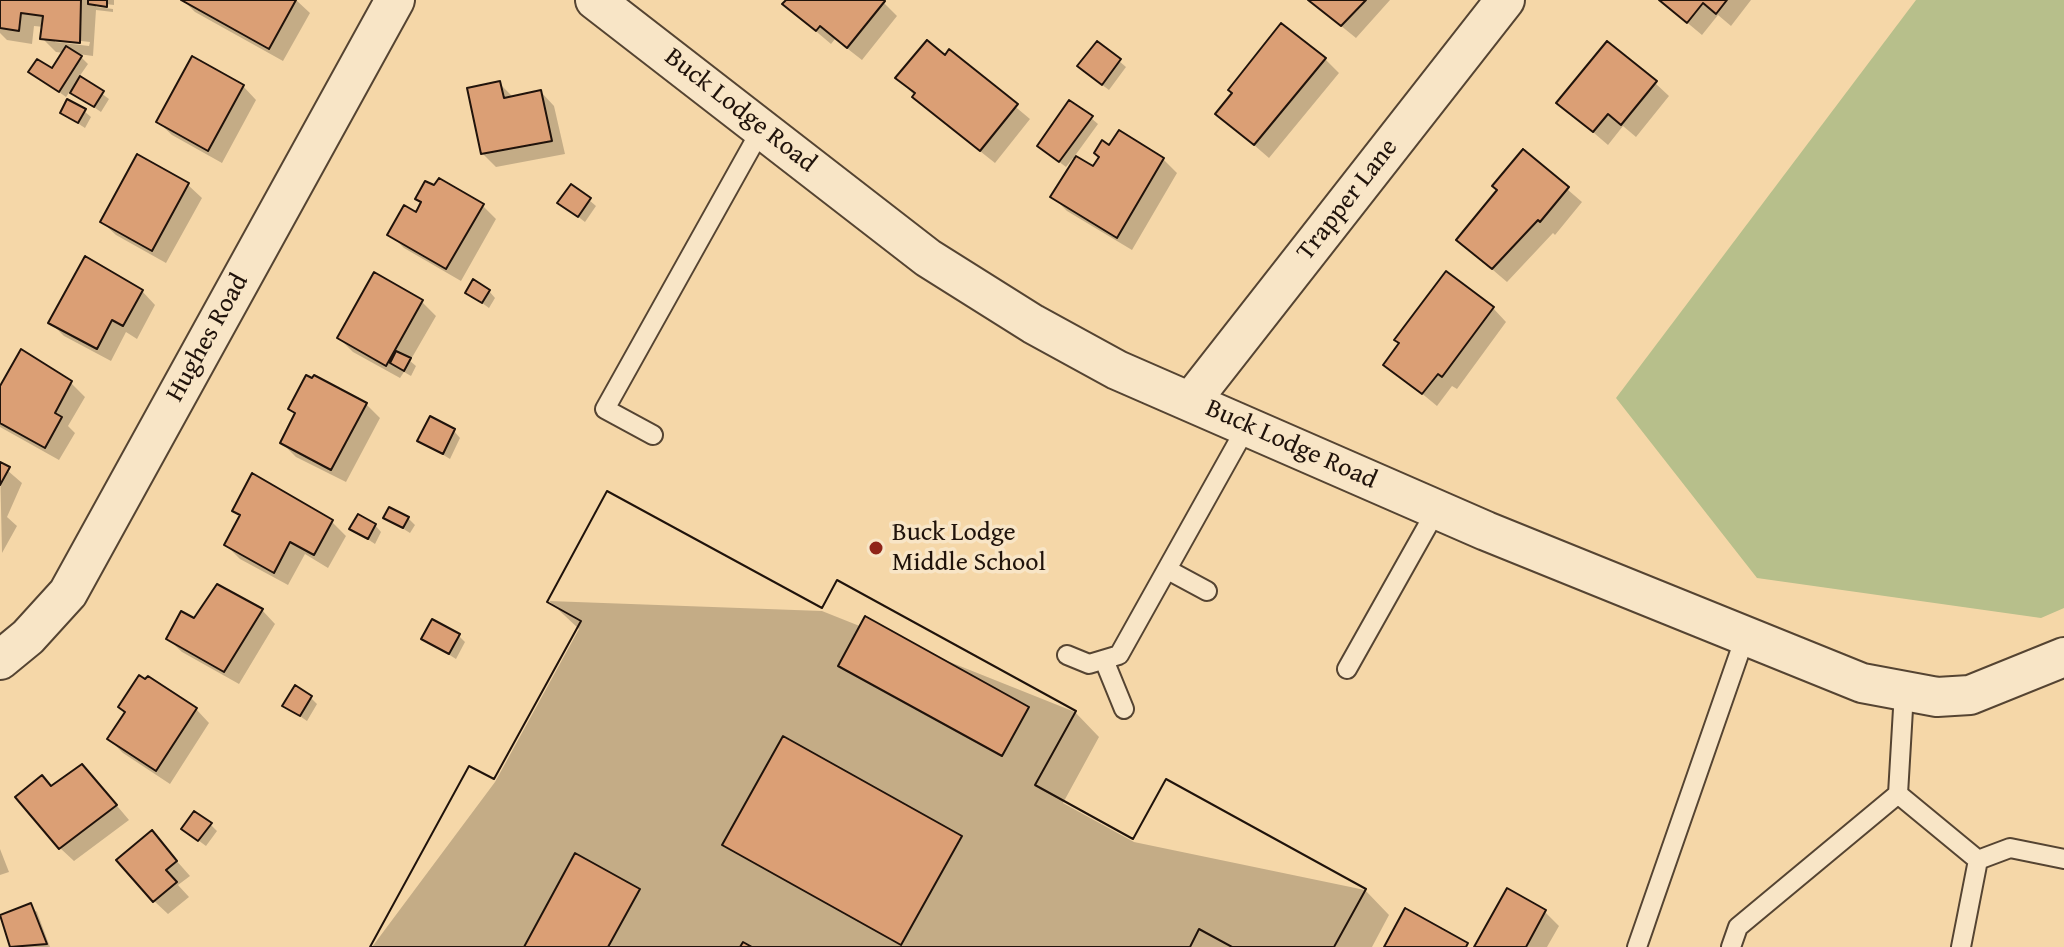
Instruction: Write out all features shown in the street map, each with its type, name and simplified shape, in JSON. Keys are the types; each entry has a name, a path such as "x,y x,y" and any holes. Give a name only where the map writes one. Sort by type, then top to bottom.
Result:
{"street":[{"name":"Hughes Road","path":"0,660 28,637 68,593 395,0"},
{"name":"Buck Lodge Road","path":"595,0 928,258 1033,324 1117,370 1437,509 1862,683 1937,697 1970,695 2064,657"},
{"name":"Trapper Lane","path":"1191,401 1505,0"}],"lane":[{"path":"653,435 605,409 762,128"},
{"path":"1067,655 1089,664 1119,655 1247,426"},
{"path":"1347,669 1437,509"},
{"path":"1168,570 1207,591"},
{"path":"1637,947 1745,637"},
{"path":"1104,660 1124,709"},
{"path":"1731,947 1738,927 1898,794 1904,692"},
{"path":"1898,794 1978,860"},
{"path":"1978,860 2010,848 2064,859"},
{"path":"1961,947 1978,860"}],"green space":[{"path":"1916,0 2064,0 2064,608 2041,618 1757,578 1616,398"}],"building":[{"path":"0,0 81,0 80,43 40,39 43,16 21,13 19,31 0,28"},
{"path":"88,0 107,0 107,7 88,4"},
{"path":"181,0 296,0 269,49"},
{"path":"786,0 885,1 847,48 820,26 816,31 782,4"},
{"path":"1308,0 1366,0 1341,26"},
{"path":"1659,0 1727,0 1716,14 1703,3 1687,23"},
{"path":"1281,23 1326,58 1254,145 1215,114 1232,93 1228,90"},
{"path":"927,40 945,55 949,49 1018,104 980,151 912,97 915,93 895,78"},
{"path":"1097,41 1121,59 1102,85 1077,66"},
{"path":"1607,41 1657,81 1621,125 1608,114 1593,132 1556,103"},
{"path":"66,46 82,56 59,92 28,72 37,59 52,68"},
{"path":"192,56 244,85 208,151 156,122"},
{"path":"80,76 104,91 94,107 70,93"},
{"path":"500,81 504,98 541,90 552,141 481,154 467,88"},
{"path":"67,99 86,109 78,123 60,113"},
{"path":"1069,100 1093,116 1059,162 1037,146"},
{"path":"1119,130 1164,158 1117,238 1050,197 1076,156 1093,166 1099,157 1094,153 1102,140 1109,145"},
{"path":"1523,149 1569,187 1540,222 1538,220 1492,269 1456,240 1497,190 1492,186"},
{"path":"137,154 189,183 152,251 100,222"},
{"path":"439,178 484,204 446,269 387,235 404,205 416,212 421,202 415,199 425,181 434,185"},
{"path":"571,184 591,198 578,217 557,203"},
{"path":"85,256 143,290 123,326 112,320 97,349 48,323"},
{"path":"1446,271 1494,307 1442,377 1438,374 1422,394 1383,365 1399,343 1394,340"},
{"path":"374,272 423,300 386,366 337,338"},
{"path":"473,279 490,290 482,303 465,293"},
{"path":"21,349 72,381 55,413 62,417 45,448 0,423 0,386"},
{"path":"396,351 411,358 404,371 390,363"},
{"path":"306,375 312,378 314,375 367,403 331,470 280,443 295,413 288,409"},
{"path":"430,416 455,429 443,454 417,441"},
{"path":"0,462 10,467 0,485"},
{"path":"252,473 333,520 314,555 290,542 274,573 224,545 240,515 232,511"},
{"path":"607,491 822,608 837,580 1076,711 1035,785 1133,839 1166,779 1366,889 1334,947 1232,947 1199,929 1190,947 752,947 743,942 740,947 608,947 640,889 575,853 524,947 370,947 469,766 494,779 581,621 547,602","holes":["865,616 1029,707 1002,756 838,666","783,736 962,836 901,945 722,845"]},
{"path":"607,491 822,608 837,580 1076,711 1035,785 1133,839 1166,779 1366,889 1334,947 1232,947 1199,929 1190,947 370,947 469,766 494,779 581,621 547,602"},
{"path":"389,507 409,517 403,528 383,518"},
{"path":"358,514 376,524 368,539 349,529"},
{"path":"217,584 263,609 224,672 166,639 181,611 194,618"},
{"path":"432,619 460,634 449,654 421,639"},
{"path":"139,675 145,679 148,676 197,708 156,771 107,739 125,712 118,707"},
{"path":"295,685 312,696 300,716 282,706"},
{"path":"82,764 117,805 59,849 15,797 42,775 51,786"},
{"path":"194,811 212,823 198,841 181,829"},
{"path":"152,830 177,861 166,870 177,882 153,902 116,860"},
{"path":"1507,888 1546,910 1526,947 1474,947"},
{"path":"31,903 47,944 10,947 0,915"},
{"path":"1405,908 1468,943 1466,947 1384,947"}],"place":[{"name":"Buck Lodge Middle School","path":"876,548"}]}
